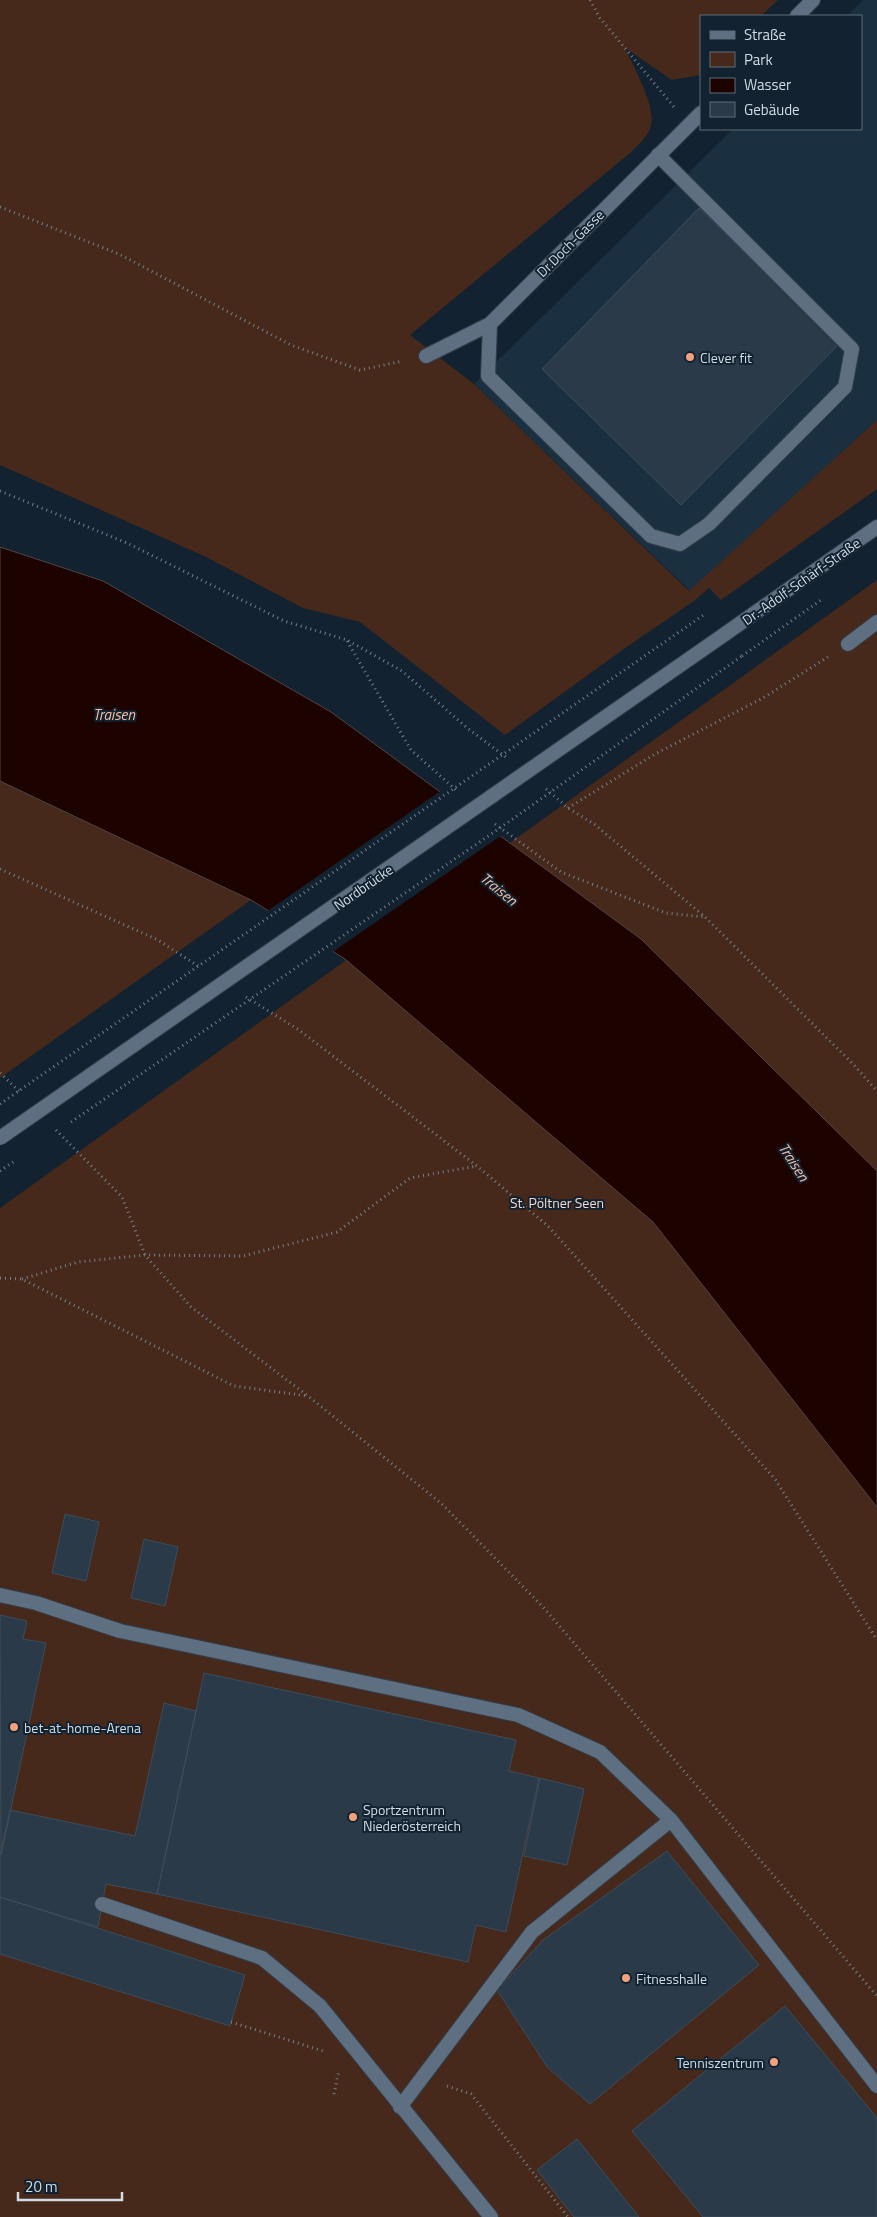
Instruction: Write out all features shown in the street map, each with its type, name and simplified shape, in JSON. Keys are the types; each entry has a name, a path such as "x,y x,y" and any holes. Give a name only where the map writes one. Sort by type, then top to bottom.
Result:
{"street":[{"path":"798,15 813,0"},
{"name":"Dr.Doch-Gasse","path":"426,356 490,324 700,114"},
{"path":"490,324 488,376 651,536 680,544 709,524 844,387 852,348 658,155"},
{"name":"Dr.-Adolf-Schärf-Straße","path":"725,634 877,527"},
{"path":"848,644 877,622"},
{"name":"Nordbrücke","path":"0,1138 725,634"},
{"path":"0,1595 36,1603 120,1631 518,1715 600,1752 671,1820 877,2086"},
{"path":"400,2107 532,1932 671,1820"},
{"path":"102,1904 262,1958 320,2006 491,2217"}],"path":[{"path":"590,0 600,18 688,125"},
{"path":"0,207 119,254 291,345 360,370 426,356"},
{"path":"0,491 127,543 284,621 347,640 402,671 492,747"},
{"path":"0,1104 705,614"},
{"path":"347,640 411,750 500,828 561,872 666,913 705,917"},
{"path":"568,808 655,754 763,698 848,644"},
{"path":"49,1137 500,828 742,656"},
{"path":"559,801 594,824 705,917 854,1065 877,1091"},
{"path":"0,869 158,940 208,972"},
{"path":"241,993 299,1030 478,1166 548,1226 775,1479 877,1640"},
{"path":"82,1156 122,1197 145,1255 191,1306 308,1396 442,1504 542,1607 877,1996"},
{"path":"0,1171 16,1160"},
{"path":"0,1278 22,1279 78,1262 145,1255 243,1256 338,1232 410,1178 478,1166"},
{"path":"22,1279 234,1386 308,1396"},
{"path":"334,2094 340,2066"}],"shaded area":[{"path":"863,0 877,0 877,420 690,591 474,384 732,130 862,130 862,15 848,15"}],"green space":[{"path":"0,0 778,0 762,15 700,15 700,75 672,80 625,48 643,86 650,107 651,125 646,137 630,153 410,335 474,384 689,591 877,420 877,489 721,600 709,588 694,601 505,735 360,622 303,608 204,556 0,465"},
{"name":"St. Pöltner Seen","path":"877,580 877,2217 0,2217 0,1208"},
{"path":"0,781 251,900 0,1078"}],"water":[{"name":"Traisen","path":"0,547 103,581 331,712 641,939 877,1171 877,1507 653,1222 345,959 251,900 0,781"}],"pier":[{"path":"442,790 502,835 331,953 266,912"}],"building":[{"name":"Clever fit","path":"699,208 838,345 681,505 542,369"},
{"path":"65,1514 99,1522 86,1581 52,1573"},
{"path":"144,1539 178,1547 165,1606 131,1598"},
{"name":"bet-at-home-Arena","path":"0,1615 27,1621 23,1639 46,1643 1,1855"},
{"path":"204,1673 516,1740 509,1771 539,1778 506,1932 476,1925 468,1962 157,1894"},
{"path":"164,1703 196,1711 157,1894 106,1884 98,1927 0,1897 0,1855 10,1810 135,1836"},
{"path":"540,1778 584,1789 567,1865 524,1856"},
{"name":"Fitnesshalle","path":"667,1851 759,1965 590,2104 548,2068 497,1990 543,1940"},
{"path":"0,1897 245,1975 230,2026 0,1954"},
{"name":"Tenniszentrum","path":"785,2006 877,2118 877,2217 703,2217 632,2131"},
{"path":"577,2139 639,2217 574,2217 537,2170"}],"place":[{"name":"Clever fit","path":"690,357"},
{"name":"bet-at-home-Arena","path":"14,1727"},
{"name":"Sportzentrum Niederösterreich","path":"353,1817"},
{"name":"Fitnesshalle","path":"626,1978"},
{"name":"Tenniszentrum","path":"774,2062"}]}
